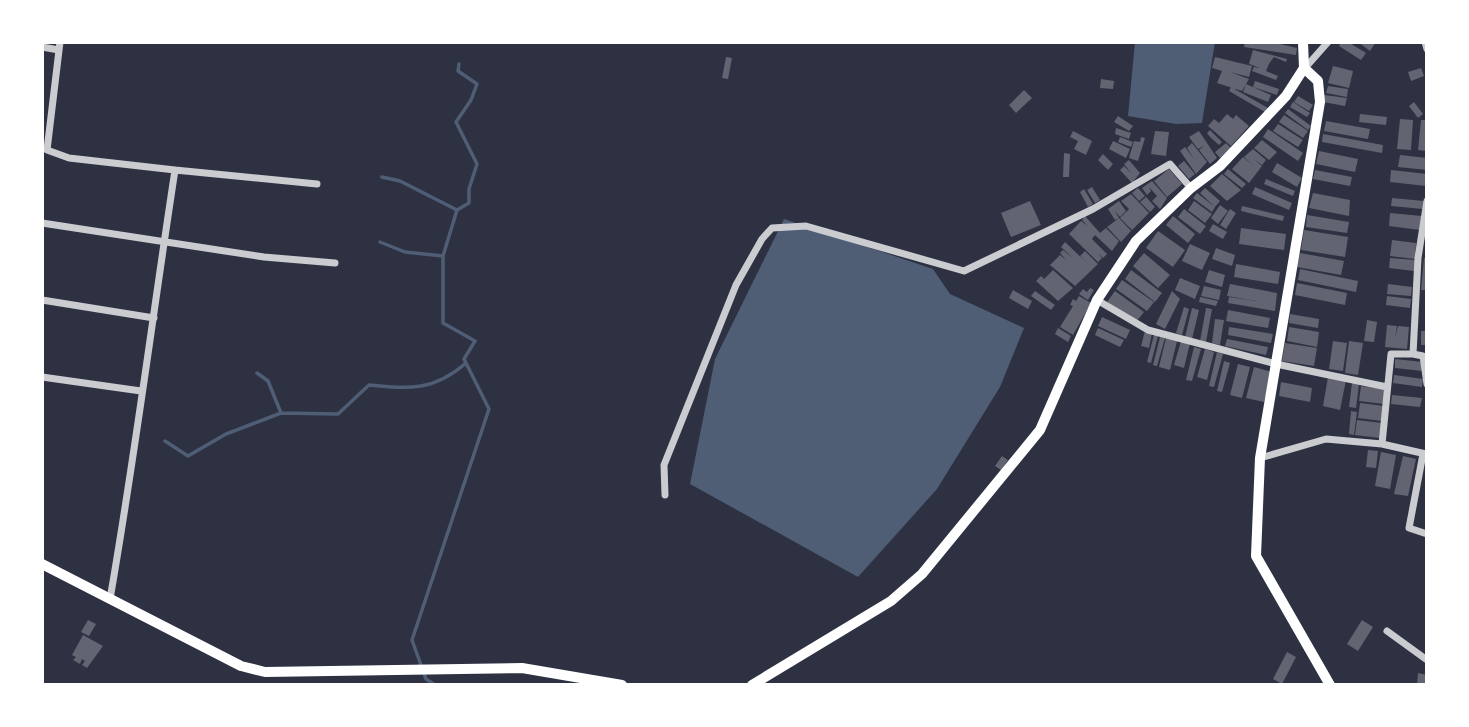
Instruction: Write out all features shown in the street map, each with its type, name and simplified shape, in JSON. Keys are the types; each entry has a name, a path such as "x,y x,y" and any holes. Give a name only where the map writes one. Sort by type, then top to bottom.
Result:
{"main road":[{"path":"752,685 891,601 922,574 1040,430 1097,300 1136,241 1191,188 1220,166 1286,96 1304,68 1303,42"},
{"path":"1304,68 1318,81 1320,103 1260,458 1256,556 1330,685"},
{"path":"42,565 241,666 265,672 522,668 622,685"}],"street":[{"path":"1304,68 1328,42"},
{"path":"1425,42 1427,49"},
{"path":"42,47 60,46 47,150 69,158 317,184"},
{"path":"665,495 664,465 736,285 762,239 772,228 806,226 964,271 1093,209 1170,164 1191,188"},
{"path":"110,598 136,450 141,391 175,170"},
{"path":"1413,355 1418,258 1427,201"},
{"path":"42,223 264,257 335,264"},
{"path":"1416,294 1427,294"},
{"path":"42,300 154,317"},
{"path":"1097,300 1148,330 1276,364 1387,387"},
{"path":"1382,444 1391,354 1423,356 1427,384"},
{"path":"42,377 141,391"},
{"path":"1260,458 1326,439 1382,444 1425,454 1409,528 1427,534"},
{"path":"1387,631 1427,660"}],"water":[{"path":"1135,42 1215,42 1202,123 1176,124 1128,116"},
{"path":"784,219 933,269 950,294 1024,328 1000,387 937,489 858,577 690,484 715,359"}],"building":[{"path":"1245,42 1272,42 1297,48 1296,55 1244,47"},
{"path":"1341,42 1348,42 1366,53 1361,60 1339,46"},
{"path":"1358,42 1376,42 1370,51"},
{"path":"1253,50 1287,59 1286,62 1274,57 1269,64 1266,71 1278,76 1276,80 1252,71 1254,67 1260,68 1249,64"},
{"path":"726,57 732,58 728,79 722,78"},
{"path":"1215,57 1252,66 1249,77 1230,72 1249,79 1242,91 1217,83 1222,71 1212,68"},
{"path":"1333,66 1353,71 1349,88 1328,83"},
{"path":"1421,68 1424,76 1411,81 1408,72"},
{"path":"1101,79 1114,81 1113,89 1100,88"},
{"path":"1255,81 1279,89 1277,95 1253,87"},
{"path":"1246,84 1271,95 1268,102 1243,92"},
{"path":"1328,86 1348,89 1347,97 1326,93"},
{"path":"1231,87 1268,108 1265,112 1229,91"},
{"path":"1024,90 1032,98 1016,113 1009,105"},
{"path":"1324,95 1347,98 1345,106 1323,102"},
{"path":"1298,96 1313,105 1309,111 1294,102"},
{"path":"1293,102 1310,113 1307,117 1290,107"},
{"path":"1414,102 1423,114 1418,118 1409,106"},
{"path":"1288,109 1311,126 1308,130 1285,113"},
{"path":"1227,114 1233,119 1236,115 1249,126 1231,146 1208,126 1214,119 1219,123"},
{"path":"1360,114 1387,117 1386,125 1359,122"},
{"path":"1284,115 1308,131 1303,138 1279,122"},
{"path":"1118,116 1133,126 1129,131 1114,122"},
{"path":"1400,119 1413,120 1411,150 1397,149"},
{"path":"1421,120 1427,120 1427,151 1418,150"},
{"path":"1326,121 1370,129 1368,139 1324,131"},
{"path":"1278,124 1303,140 1298,147 1273,131"},
{"path":"1116,128 1131,133 1129,139 1115,134"},
{"path":"1268,129 1303,153 1298,161 1263,137"},
{"path":"1210,130 1222,142 1219,145 1207,133"},
{"path":"1073,131 1092,141 1086,155 1074,149 1078,141 1070,137"},
{"path":"1155,131 1169,132 1166,156 1151,154"},
{"path":"1199,131 1217,158 1210,164 1199,150 1204,146 1198,149 1189,137"},
{"path":"1323,134 1383,145 1382,153 1322,142"},
{"path":"1120,137 1133,142 1131,147 1118,142"},
{"path":"1141,137 1145,138 1138,161 1129,158 1134,141 1140,142"},
{"path":"1262,140 1277,152 1269,160 1254,148"},
{"path":"1113,141 1130,149 1126,158 1109,149"},
{"path":"1192,143 1207,162 1196,174 1180,151 1185,147 1194,159 1187,148"},
{"path":"1226,143 1231,148 1220,158 1215,152"},
{"path":"1253,149 1266,160 1262,165 1254,159 1262,166 1249,183 1232,169 1243,157 1254,166 1244,157"},
{"path":"1319,151 1358,159 1355,172 1316,164"},
{"path":"1064,153 1070,154 1069,177 1063,177"},
{"path":"1103,154 1113,164 1108,170 1098,160"},
{"path":"1400,155 1427,158 1427,170 1398,167"},
{"path":"1129,160 1140,173 1132,183 1120,170 1124,166 1131,173 1124,164"},
{"path":"1184,161 1195,174 1189,179 1178,166"},
{"path":"1277,163 1302,178 1297,187 1272,172"},
{"path":"1169,169 1182,184 1167,197 1154,181"},
{"path":"1228,169 1246,184 1242,188 1224,174"},
{"path":"1315,170 1352,177 1350,186 1313,179"},
{"path":"1391,170 1427,174 1426,186 1390,182"},
{"path":"1222,174 1241,190 1227,201 1210,186"},
{"path":"1266,179 1295,191 1293,196 1264,184"},
{"path":"1152,181 1167,198 1160,209 1152,201 1157,196 1149,187 1151,191 1147,195 1142,188"},
{"path":"1092,187 1100,200 1095,203 1087,190"},
{"path":"1255,187 1292,203 1289,210 1252,194"},
{"path":"1138,188 1145,196 1139,201 1132,193"},
{"path":"1205,188 1220,201 1215,207 1200,193"},
{"path":"1084,189 1093,204 1088,207 1080,192"},
{"path":"1197,193 1215,207 1212,212 1193,198"},
{"path":"1313,193 1350,200 1349,216 1309,208"},
{"path":"1131,194 1149,213 1132,230 1120,218 1129,209 1121,201"},
{"path":"1146,197 1155,207 1150,212 1140,202"},
{"path":"1392,198 1424,201 1423,209 1391,206"},
{"path":"1030,201 1041,225 1011,237 1001,213"},
{"path":"1119,201 1126,211 1120,217 1115,211 1119,218 1115,220 1108,209"},
{"path":"1194,201 1212,214 1205,223 1188,210"},
{"path":"1220,205 1228,211 1218,224 1211,218"},
{"path":"1242,206 1284,216 1283,221 1241,211"},
{"path":"1184,209 1206,226 1200,234 1178,217"},
{"path":"1230,209 1236,213 1226,229 1220,225"},
{"path":"1390,213 1422,216 1420,230 1389,226"},
{"path":"1307,215 1349,222 1347,233 1306,227"},
{"path":"1085,216 1100,233 1106,228 1119,241 1112,251 1095,235 1092,239 1107,254 1103,258 1098,253 1102,258 1098,262 1069,234 1081,221 1088,226 1082,220"},
{"path":"1173,216 1195,234 1188,243 1166,225"},
{"path":"1119,218 1131,231 1121,242 1107,227"},
{"path":"1213,224 1227,232 1223,239 1209,231"},
{"path":"1241,228 1286,234 1284,250 1239,244"},
{"path":"1304,230 1348,237 1345,257 1301,250"},
{"path":"1158,231 1185,250 1173,267 1146,248"},
{"path":"1392,240 1416,243 1415,259 1390,256"},
{"path":"1065,242 1088,264 1080,256 1085,251 1098,264 1075,286 1050,265 1060,255 1066,260 1060,253 1063,250 1074,259 1061,247"},
{"path":"1190,244 1210,253 1202,270 1182,261"},
{"path":"1216,248 1235,255 1232,266 1212,259"},
{"path":"1144,253 1170,275 1158,288 1133,266"},
{"path":"1300,253 1344,261 1341,275 1297,267"},
{"path":"1390,258 1415,260 1414,271 1389,268"},
{"path":"1424,258 1427,259 1427,290 1421,290"},
{"path":"1236,264 1280,272 1278,284 1234,277"},
{"path":"1300,269 1358,281 1356,292 1298,280"},
{"path":"1053,270 1073,288 1058,301 1036,281 1041,276 1044,279"},
{"path":"1131,270 1162,293 1155,302 1125,279"},
{"path":"1209,270 1225,275 1222,287 1205,282"},
{"path":"1180,278 1200,286 1195,299 1175,290"},
{"path":"1122,280 1154,302 1147,311 1116,289"},
{"path":"1297,283 1347,293 1345,305 1295,295"},
{"path":"1230,284 1277,293 1275,311 1228,303 1229,297 1257,301 1227,296"},
{"path":"1388,284 1412,287 1411,296 1387,294"},
{"path":"1204,286 1221,290 1219,300 1201,296"},
{"path":"1090,288 1094,290 1088,300 1079,294 1083,289 1087,292"},
{"path":"1013,290 1032,301 1028,309 1009,298"},
{"path":"1035,291 1055,305 1051,310 1031,296"},
{"path":"1115,291 1144,312 1136,322 1107,302"},
{"path":"1172,291 1180,299 1165,329 1156,324"},
{"path":"1079,296 1091,303 1073,335 1060,327 1073,306 1070,305 1073,299 1076,301"},
{"path":"1387,296 1411,299 1410,308 1386,305"},
{"path":"1200,297 1218,301 1216,306 1199,302"},
{"path":"1184,307 1189,309 1182,335 1176,333"},
{"path":"1192,308 1199,310 1192,339 1185,337"},
{"path":"1206,308 1212,309 1206,342 1200,341"},
{"path":"1228,310 1270,318 1268,328 1226,321"},
{"path":"1290,314 1319,319 1318,328 1289,323"},
{"path":"1102,317 1130,330 1126,339 1098,326"},
{"path":"1215,319 1224,320 1220,345 1212,343"},
{"path":"1367,320 1377,322 1374,342 1364,341"},
{"path":"1387,325 1397,326 1395,338 1398,326 1409,327 1407,349 1385,347"},
{"path":"1229,327 1273,334 1271,343 1228,335"},
{"path":"1289,327 1319,332 1317,347 1287,341"},
{"path":"1058,328 1071,336 1068,342 1055,334"},
{"path":"1098,328 1124,340 1120,347 1095,335"},
{"path":"1145,331 1152,333 1149,348 1141,346"},
{"path":"1421,331 1427,331 1427,345 1421,345"},
{"path":"1154,335 1158,336 1151,363 1147,362"},
{"path":"1160,337 1165,338 1157,366 1153,365"},
{"path":"1166,338 1177,341 1170,370 1159,367"},
{"path":"1227,339 1268,347 1266,355 1225,346"},
{"path":"1181,341 1190,343 1184,368 1174,365"},
{"path":"1333,341 1347,343 1343,371 1329,369"},
{"path":"1349,341 1363,343 1358,375 1345,373"},
{"path":"1285,343 1317,348 1314,366 1282,361"},
{"path":"1194,347 1201,349 1192,381 1186,380"},
{"path":"1205,349 1214,352 1207,380 1197,377"},
{"path":"1217,352 1223,354 1214,387 1209,386"},
{"path":"1395,359 1423,362 1422,371 1395,368"},
{"path":"1224,361 1230,363 1222,392 1217,391"},
{"path":"1238,364 1250,367 1242,398 1230,395"},
{"path":"1254,367 1272,372 1264,402 1246,398"},
{"path":"1394,375 1423,379 1422,387 1393,383"},
{"path":"1328,377 1346,380 1340,410 1323,406"},
{"path":"1281,382 1312,388 1310,402 1279,396"},
{"path":"1352,383 1359,384 1356,408 1349,407"},
{"path":"1361,386 1385,389 1384,404 1359,401"},
{"path":"1392,395 1422,398 1420,407 1391,404"},
{"path":"1360,403 1384,406 1382,421 1358,418"},
{"path":"1351,411 1357,412 1354,435 1349,434"},
{"path":"1357,420 1382,423 1380,438 1355,435"},
{"path":"1368,450 1378,451 1376,468 1366,467"},
{"path":"1381,452 1396,455 1390,489 1375,486"},
{"path":"1002,456 1008,460 1001,470 995,466"},
{"path":"1403,456 1416,459 1408,496 1394,494"},
{"path":"88,620 96,624 89,636 81,632"},
{"path":"1362,620 1373,627 1358,651 1347,644"},
{"path":"83,635 103,646 87,668 82,665 85,661 82,659 80,664 73,660 76,657 72,655"},
{"path":"1287,652 1296,657 1282,684 1273,679"},
{"path":"1418,673 1427,675 1427,685 1417,685"}],"waterway":[{"path":"435,685 426,679 412,640 489,409 464,359 475,341 443,323 443,256 457,210 469,203 469,189 477,164 456,122 471,100 477,84 458,71 459,64"},
{"path":"382,177 400,181 457,210"},
{"path":"380,242 405,252 443,256"},
{"path":"257,373 268,381 281,413 338,414 369,385 421,386 443,379 466,363"},
{"path":"165,441 188,456 226,434 281,413"}]}
